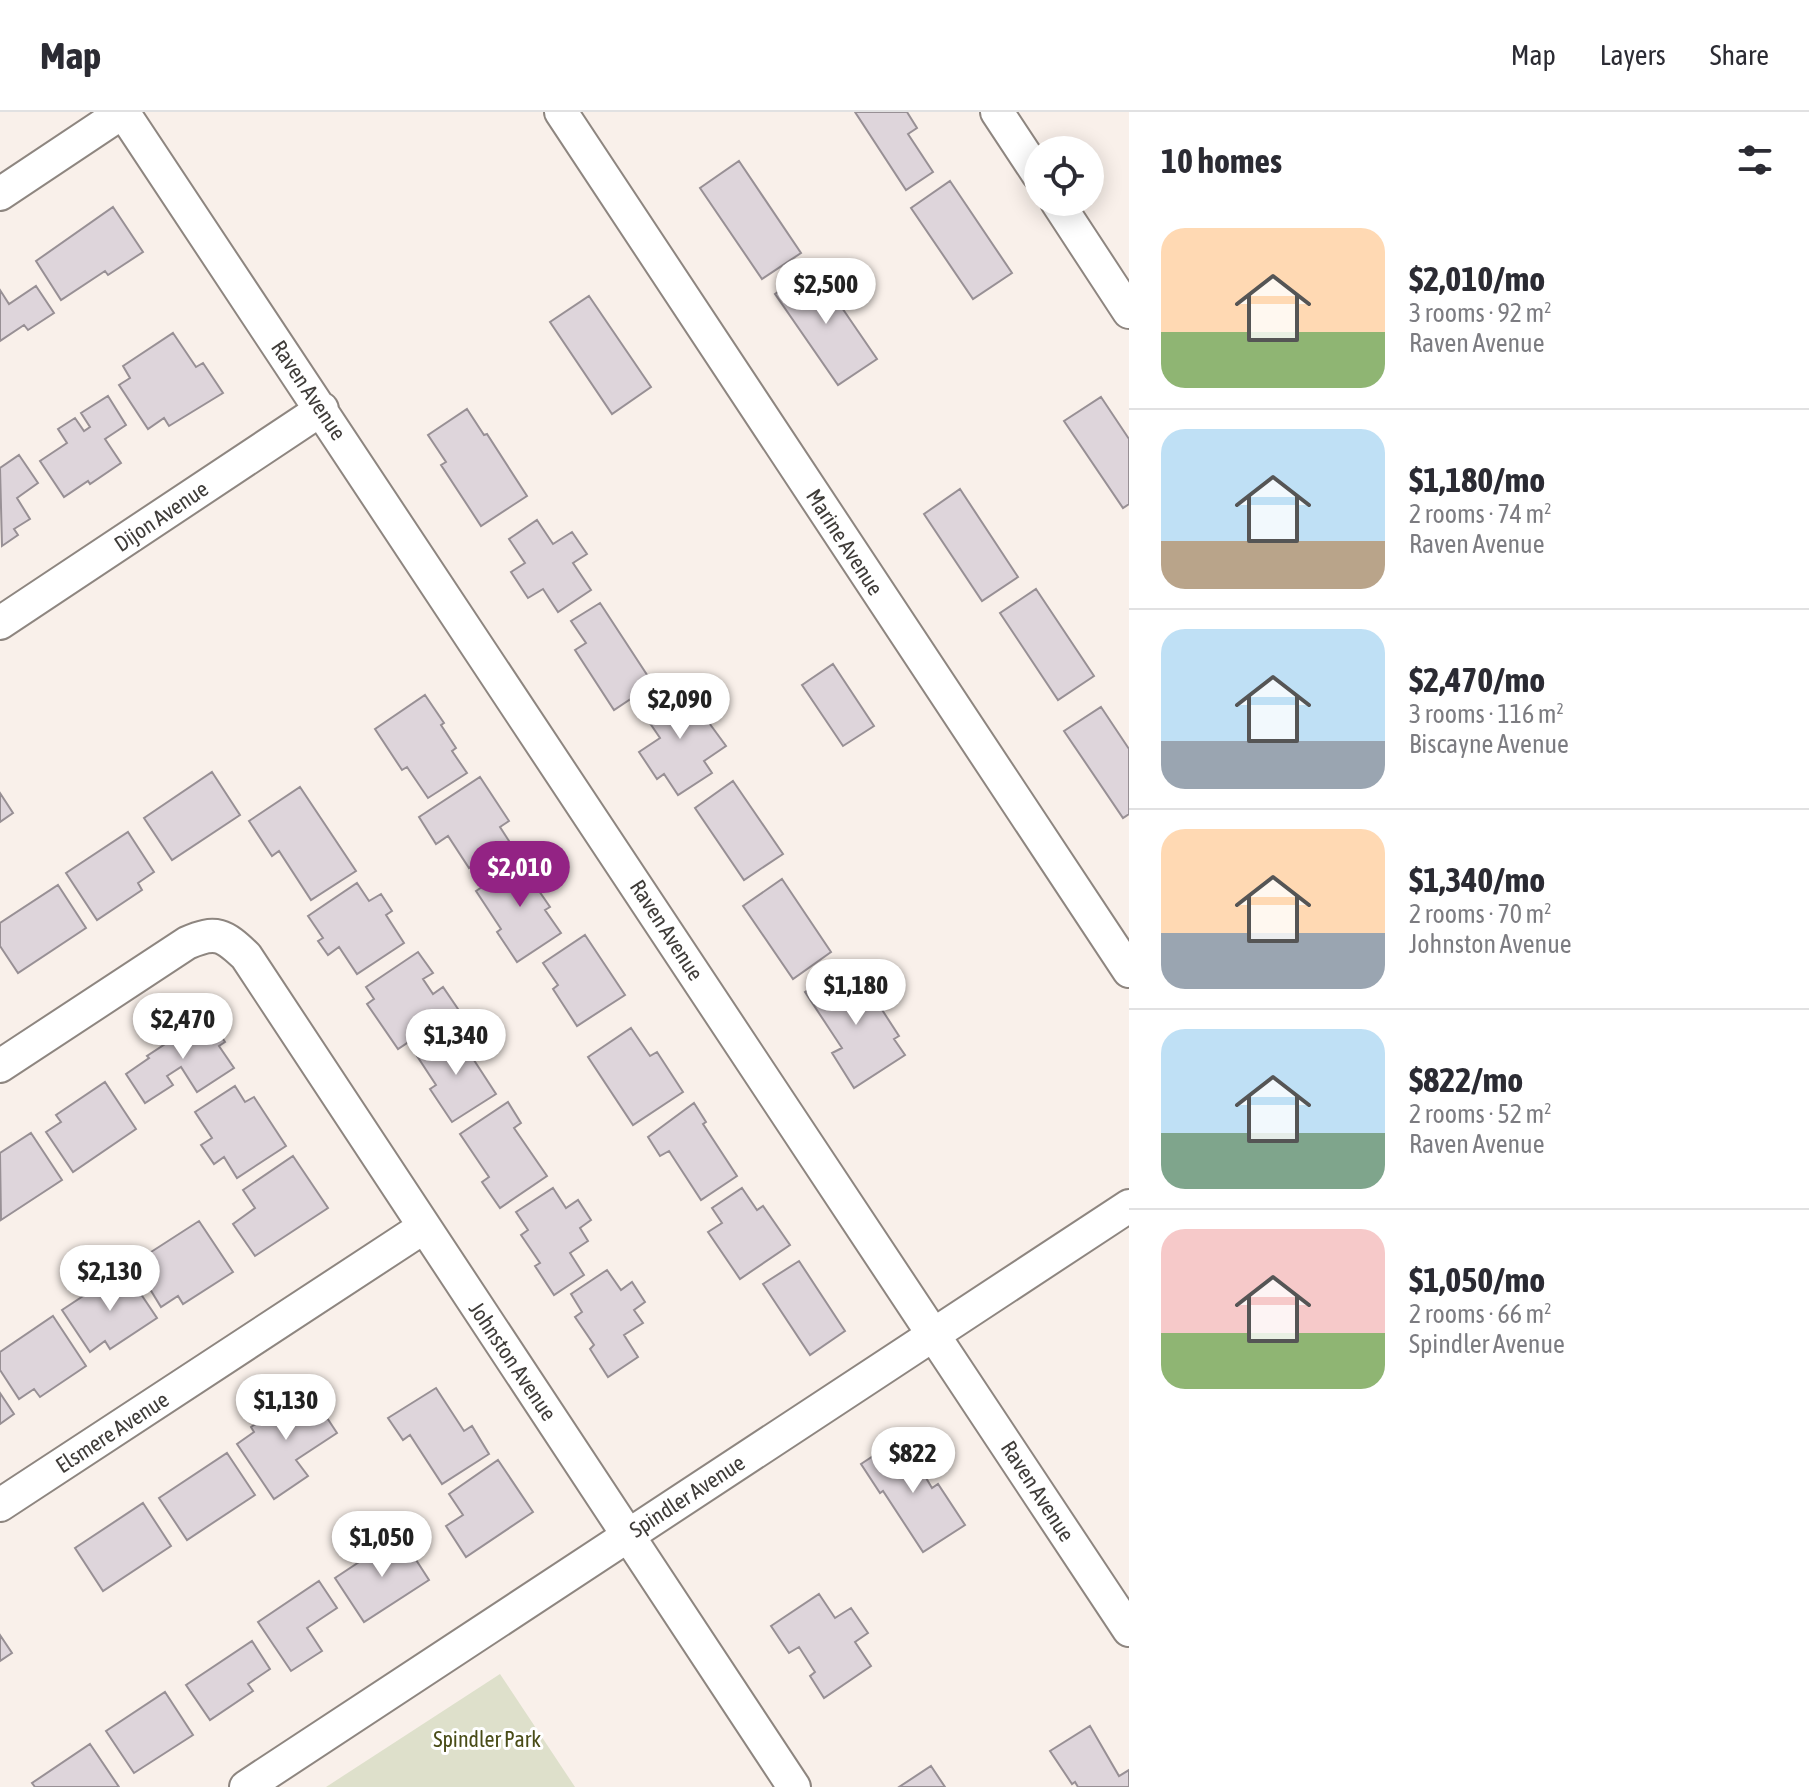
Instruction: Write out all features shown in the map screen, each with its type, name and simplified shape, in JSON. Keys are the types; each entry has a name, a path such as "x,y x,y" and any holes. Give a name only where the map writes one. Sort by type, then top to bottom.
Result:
{"street":[{"path":"0,194 123,112"},
{"name":"Raven Avenue","path":"123,112 1129,1630"},
{"name":"Marine Avenue","path":"561,112 1129,971"},
{"path":"997,112 1024,153"},
{"path":"1066,216 1129,312"},
{"name":"Dijon Avenue","path":"0,623 322,409"},
{"name":"Johnston Avenue","path":"0,1066 187,943 202,936 227,938 246,956 794,1787"},
{"name":"Spindler Avenue","path":"246,1787 1129,1206"},
{"name":"Elsmere Avenue","path":"0,1505 424,1227"}],"green space":[{"name":"Spindler Park","path":"500,1674 575,1787 326,1787"}],"building":[{"path":"855,112 907,112 917,128 908,134 933,172 906,190"},
{"path":"739,161 801,253 762,279 700,188"},
{"path":"950,181 1012,273 973,299 911,208"},
{"path":"113,207 143,252 108,275 105,271 61,300 36,261"},
{"path":"814,267 877,359 838,385 775,294"},
{"path":"36,286 54,313 28,330 24,325 0,341 0,290 9,304"},
{"path":"589,296 651,387 612,414 550,322"},
{"path":"173,333 196,367 203,363 223,393 169,426 164,418 148,429 119,385 130,378 123,366"},
{"path":"108,396 126,425 105,439 121,463 64,497 40,461 67,443 58,429 75,418 84,431 90,427 81,413"},
{"path":"1101,397 1129,439 1129,504 1123,508 1064,421"},
{"path":"467,409 527,496 481,526 441,465 446,462 428,435"},
{"path":"19,455 38,483 17,498 30,519 14,529 18,535 2,546 0,468"},
{"path":"960,489 1018,577 982,601 924,514"},
{"path":"537,520 553,544 572,532 587,554 573,563 591,590 558,612 543,589 528,598 511,572 525,563 509,539"},
{"path":"1036,589 1094,676 1058,700 1000,613"},
{"path":"600,603 653,684 614,710 575,650 586,643 571,621"},
{"path":"833,664 874,726 843,746 802,685"},
{"path":"682,686 726,746 704,761 712,773 678,795 664,774 657,779 639,752 660,738 641,710"},
{"path":"425,695 444,723 441,725 456,748 452,751 467,773 428,798 407,767 402,770 375,729"},
{"path":"1101,707 1129,749 1129,814 1123,818 1064,731"},
{"path":"212,772 240,815 172,860 144,818"},
{"path":"480,777 509,821 500,827 509,841 469,868 448,836 436,844 419,817"},
{"path":"733,781 783,854 744,880 695,808"},
{"path":"300,787 356,871 311,900 279,851 272,856 249,821"},
{"path":"0,793 13,813 0,822"},
{"path":"128,832 154,872 138,883 142,890 97,920 66,873"},
{"path":"529,856 547,882 537,888 550,907 545,910 561,933 517,962 497,932 501,929 476,891"},
{"path":"782,879 831,952 793,979 743,906"},
{"path":"357,883 369,901 381,894 392,911 386,915 404,943 357,974 339,947 328,955 318,941 323,938 308,916"},
{"path":"58,885 86,928 18,973 0,946 0,923"},
{"path":"585,935 625,995 577,1026 553,989 558,985 543,963"},
{"path":"418,952 433,973 423,979 433,994 443,987 458,1009 398,1049 367,1004 374,999 366,987"},
{"path":"844,966 860,990 866,985 899,1036 894,1039 905,1055 854,1088 832,1053 842,1048 805,992"},
{"path":"208,1016 225,1042 219,1046 234,1068 197,1092 181,1067 167,1076 173,1085 145,1103 126,1074 149,1058 147,1056"},
{"path":"631,1028 650,1056 657,1052 683,1092 633,1125 588,1057"},
{"path":"455,1031 496,1094 452,1122 430,1089 436,1085 417,1056"},
{"path":"105,1082 136,1129 73,1172 46,1132 61,1122 56,1115"},
{"path":"235,1086 245,1102 254,1097 286,1146 237,1178 224,1157 214,1164 201,1145 212,1138 195,1112"},
{"path":"508,1102 521,1123 514,1128 547,1176 500,1208 482,1182 489,1177 460,1134"},
{"path":"694,1103 706,1122 703,1124 737,1176 701,1200 669,1151 660,1156 648,1137"},
{"path":"31,1133 62,1180 1,1220 0,1153"},
{"path":"293,1156 328,1208 255,1256 233,1224 255,1208 243,1190"},
{"path":"553,1188 566,1208 578,1200 591,1220 580,1228 588,1241 570,1253 584,1275 554,1295 535,1266 540,1263 521,1235 528,1230 516,1212"},
{"path":"742,1188 757,1210 763,1206 790,1245 740,1279 708,1232 722,1223 712,1208"},
{"path":"199,1221 233,1272 183,1304 178,1296 161,1307 134,1263"},
{"path":"799,1261 845,1331 810,1355 763,1284"},
{"path":"124,1269 157,1318 110,1349 105,1341 90,1352 62,1310"},
{"path":"607,1270 621,1290 632,1282 645,1302 634,1310 643,1323 624,1335 638,1357 608,1377 590,1349 594,1345 575,1317 582,1312 571,1294"},
{"path":"53,1316 86,1366 40,1397 34,1389 19,1399 0,1370 0,1352"},
{"path":"436,1388 464,1431 472,1426 489,1454 442,1484 410,1435 403,1440 388,1418"},
{"path":"308,1389 337,1433 296,1460 308,1476 274,1499 237,1444 254,1432 251,1427"},
{"path":"0,1393 14,1414 0,1424"},
{"path":"902,1437 932,1488 938,1484 965,1525 923,1552 883,1491 880,1493 861,1464"},
{"path":"227,1453 255,1495 187,1540 159,1498"},
{"path":"498,1460 533,1512 466,1557 446,1526 463,1515 449,1494"},
{"path":"143,1503 171,1546 103,1591 75,1548"},
{"path":"400,1535 429,1580 364,1622 335,1578"},
{"path":"319,1581 337,1608 307,1628 322,1651 291,1671 258,1622"},
{"path":"819,1594 835,1618 851,1608 868,1633 855,1642 871,1666 824,1698 810,1676 815,1672 799,1647 789,1653 771,1626"},
{"path":"0,1635 12,1653 0,1661"},
{"path":"252,1641 270,1669 248,1684 253,1691 210,1720 186,1685"},
{"path":"165,1692 193,1735 134,1773 106,1731"},
{"path":"1090,1726 1119,1776 1129,1770 1129,1787 1078,1787 1075,1782 1072,1784 1050,1751"},
{"path":"90,1744 119,1787 35,1787 32,1783"},
{"path":"931,1766 945,1787 899,1787"}]}
